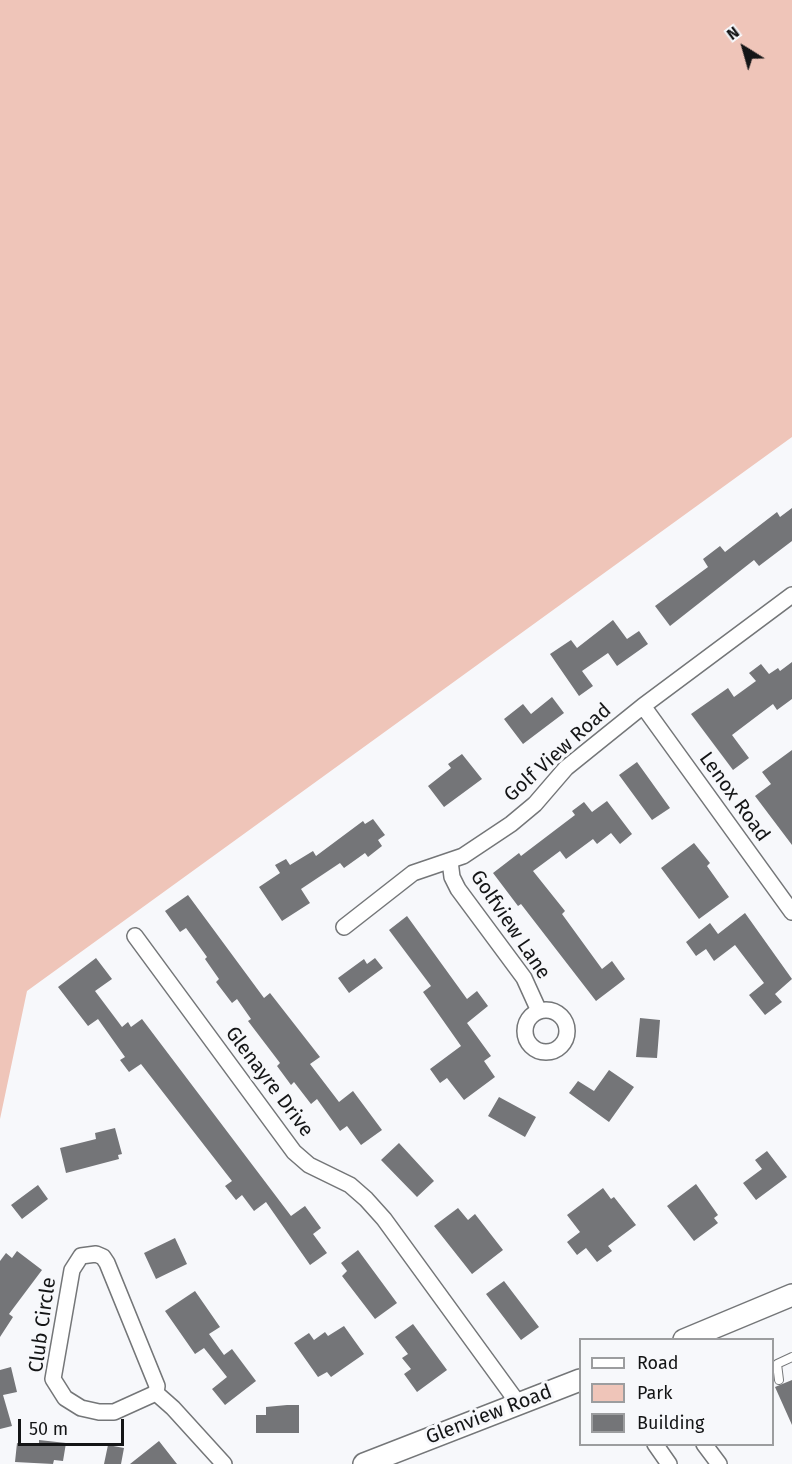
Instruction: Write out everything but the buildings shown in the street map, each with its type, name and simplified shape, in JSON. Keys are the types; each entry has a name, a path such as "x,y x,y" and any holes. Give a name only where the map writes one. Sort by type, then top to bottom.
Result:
{"main road":[{"path":"689,1338 791,1298"},
{"name":"Glenview Road","path":"364,1464 579,1380"}],"street":[{"name":"Golf View Road","path":"344,927 413,873 450,861 476,849 535,804 567,768 643,706 792,595"},
{"name":"Lenox Road","path":"643,706 792,912"},
{"name":"Golfview Lane","path":"450,861 452,877 458,889 524,978 539,1011"},
{"name":"Glenayre Drive","path":"135,936 287,1143 309,1165 350,1185 384,1219 518,1403"},
{"name":"Club Circle","path":"96,1254 103,1257 107,1263 157,1386 156,1393 114,1412 99,1413 73,1403 58,1389 53,1379 55,1362 72,1270 81,1256 96,1254"},
{"path":"156,1393 173,1408 224,1464"},
{"path":"656,1446 669,1464"},
{"path":"706,1446 719,1464"}],"lane":[{"path":"779,1380 777,1364 792,1357"}],"green space":[{"path":"0,0 792,0 792,437 27,991 0,1119"}]}
